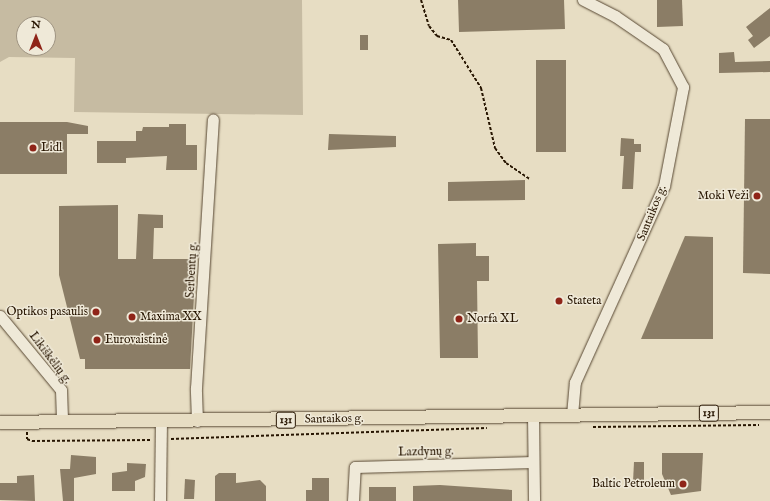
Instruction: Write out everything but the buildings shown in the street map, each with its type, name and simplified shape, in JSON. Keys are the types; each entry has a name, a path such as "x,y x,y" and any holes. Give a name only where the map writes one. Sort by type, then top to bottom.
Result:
{"main road":[{"name":"Santaikos g.","path":"0,422 197,421 770,412"}],"street":[{"name":"Santaikos g.","path":"572,415 575,382 664,186 684,87 663,49 615,16 583,0"},
{"name":"Serbentų g.","path":"197,421 196,388 213,120"},
{"name":"Likiškėlių g.","path":"0,316 61,390 62,422"},
{"path":"533,416 534,501"},
{"path":"160,501 161,421"},
{"name":"Lazdynų g.","path":"353,501 355,466 533,462"}],"path":[{"path":"421,0 429,26 437,36 451,40 481,88 495,148 506,163 530,179"},
{"path":"587,427 762,425"},
{"path":"32,441 161,440 493,428"}],"shaded area":[{"path":"0,0 302,0 303,115 74,112 75,58 9,57 0,62"}],"place":[{"name":"Lidl","path":"33,148"},
{"name":"Moki Veži","path":"757,196"},
{"name":"Stateta","path":"559,301"},
{"name":"Optikos pasaulis","path":"96,312"},
{"name":"Maxima XX","path":"132,317"},
{"name":"Norfa XL","path":"459,319"},
{"name":"Eurovaistinė","path":"97,340"},
{"name":"Baltic Petroleum","path":"683,484"}]}
